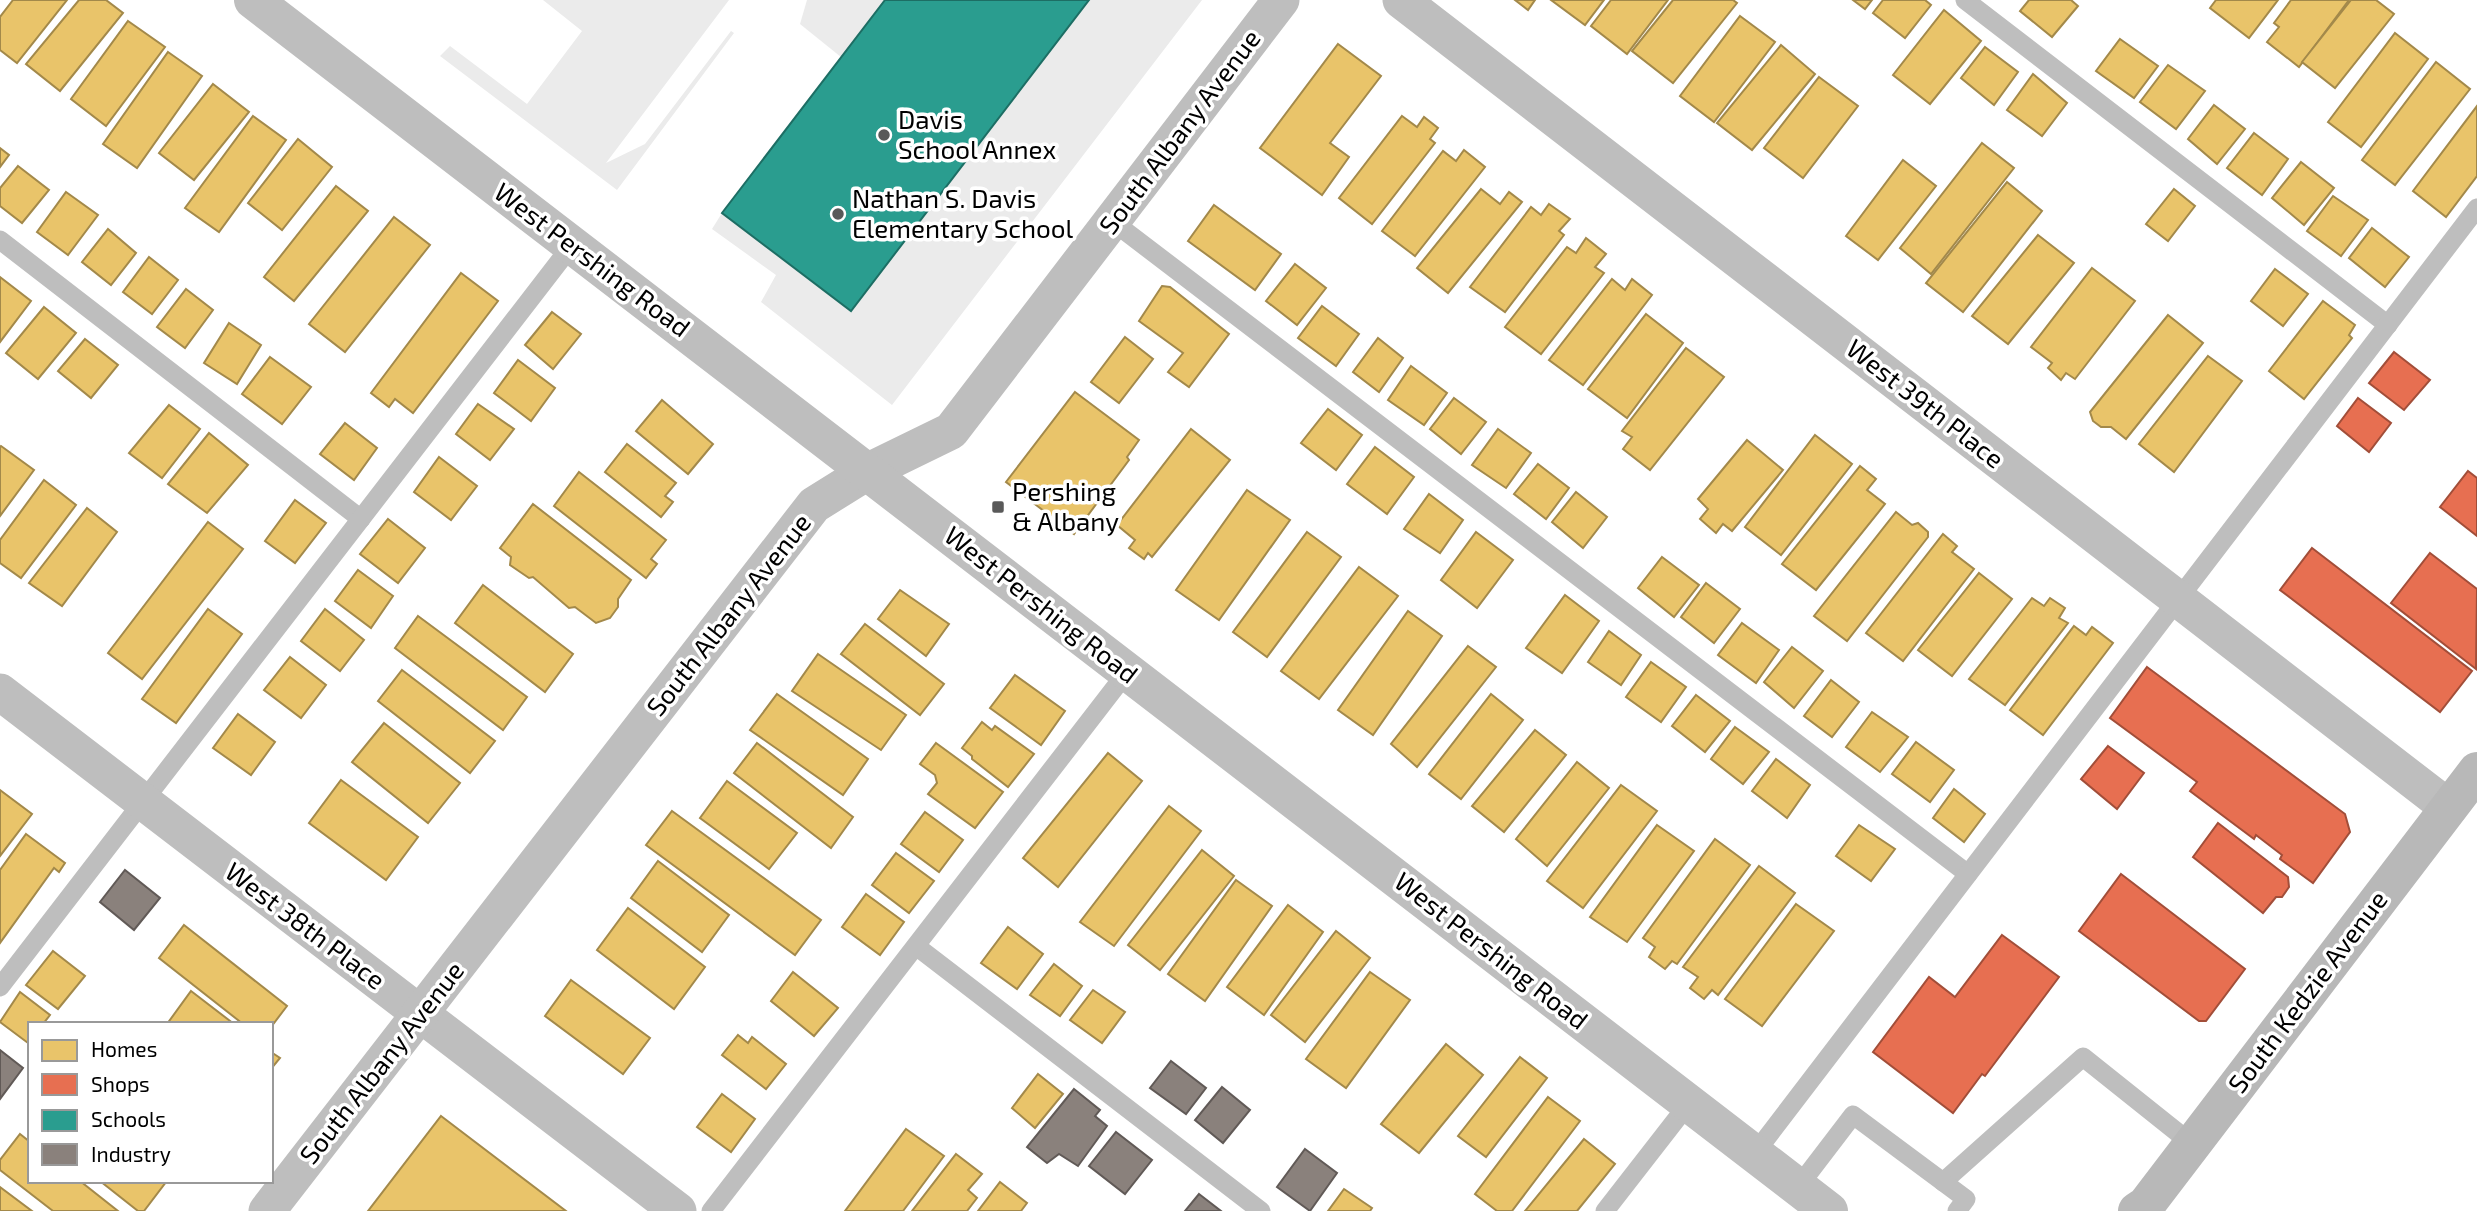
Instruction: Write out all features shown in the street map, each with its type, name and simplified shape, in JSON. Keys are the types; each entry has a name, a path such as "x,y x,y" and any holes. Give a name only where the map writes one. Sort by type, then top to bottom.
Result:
{"main road":[{"name":"South Kedzie Avenue","path":"2137,1211 2146,1205 2477,771"}],"street":[{"name":"West Pershing Road","path":"253,0 1829,1211"},
{"name":"South Albany Avenue","path":"267,1211 814,505 867,472 951,431 1281,0"},
{"name":"West 39th Place","path":"1401,0 2449,807"},
{"name":"West 38th Place","path":"0,692 678,1211"}],"lane":[{"path":"1965,0 2388,325"},
{"path":"1755,1153 2477,208"},
{"path":"1112,221 1968,874"},
{"path":"0,240 361,519"},
{"path":"0,987 572,245"},
{"path":"711,1211 1127,672"},
{"path":"916,946 1261,1211"},
{"path":"1943,1182 2083,1057 2192,1144"},
{"path":"1605,1211 1689,1103"},
{"path":"1798,1187 1853,1115 1966,1199 1957,1211"}],"shaded area":[{"path":"543,0 729,0 606,163 645,144 731,31 734,33 617,190 440,56 450,46 527,104 582,31"},
{"path":"807,0 885,0 841,57 800,24"},
{"path":"1089,0 1202,0 892,405 761,302 776,275 712,229 722,213 851,311"}],"building: Homes":[{"path":"13,0 67,0 17,63 0,50 0,17"},
{"path":"79,0 106,0 123,13 60,91 26,64"},
{"path":"1515,0 1535,0 1528,10"},
{"path":"1551,0 1604,0 1585,25"},
{"path":"1611,0 1668,0 1627,54 1591,26"},
{"path":"1673,0 1733,0 1737,3 1673,83 1632,51"},
{"path":"1853,0 1872,0 1865,9"},
{"path":"1883,0 1925,0 1931,5 1905,38 1873,13"},
{"path":"2029,0 2071,0 2078,6 2052,37 2020,11"},
{"path":"2216,0 2278,0 2249,38 2210,8"},
{"path":"2291,0 2349,0 2299,67 2267,42 2279,27 2274,23"},
{"path":"2351,0 2376,0 2394,14 2335,88 2302,62"},
{"path":"1944,10 1981,41 1930,104 1893,75"},
{"path":"1740,16 1775,42 1714,122 1680,96"},
{"path":"128,21 165,47 106,126 71,99"},
{"path":"2395,33 2428,59 2361,147 2328,122"},
{"path":"2120,39 2158,66 2134,98 2096,71"},
{"path":"1338,44 1381,76 1330,143 1349,157 1322,195 1260,148"},
{"path":"1781,45 1815,74 1752,150 1717,123"},
{"path":"1985,47 2018,72 1994,105 1961,78"},
{"path":"168,52 202,76 137,168 103,144"},
{"path":"2436,62 2470,89 2395,185 2362,160"},
{"path":"2168,65 2205,91 2176,129 2140,102"},
{"path":"2033,74 2067,103 2042,136 2007,110"},
{"path":"1819,77 1858,106 1803,178 1764,148"},
{"path":"213,84 249,112 194,180 159,153"},
{"path":"2214,105 2245,129 2217,164 2188,139"},
{"path":"2477,106 2477,176 2446,217 2413,191"},
{"path":"253,116 286,140 219,232 185,208"},
{"path":"1402,116 1417,127 1424,117 1438,128 1430,139 1435,143 1372,224 1339,198"},
{"path":"2254,133 2288,159 2262,195 2227,168"},
{"path":"298,139 332,167 282,230 248,203"},
{"path":"1982,143 2014,168 1931,274 1900,248"},
{"path":"0,148 9,155 0,167"},
{"path":"1464,150 1485,167 1415,256 1382,231 1443,151 1456,161"},
{"path":"1903,160 1936,186 1878,260 1846,236"},
{"path":"2301,162 2334,188 2304,225 2272,198"},
{"path":"18,166 49,190 22,223 0,206 0,188"},
{"path":"2007,182 2042,211 1963,312 1926,283"},
{"path":"336,186 368,211 294,301 264,277"},
{"path":"1481,189 1500,204 1509,192 1522,202 1448,293 1417,268"},
{"path":"2174,189 2195,206 2168,241 2146,224"},
{"path":"66,192 98,215 68,255 37,232"},
{"path":"2333,196 2368,220 2341,256 2307,231"},
{"path":"1549,204 1570,219 1559,231 1564,235 1505,312 1470,287 1531,207 1541,215"},
{"path":"1214,205 1281,254 1255,290 1188,241"},
{"path":"394,217 430,245 345,352 309,324"},
{"path":"2372,228 2409,257 2385,287 2349,258"},
{"path":"108,229 136,253 111,285 82,262"},
{"path":"2038,235 2074,263 2008,344 1972,316"},
{"path":"1586,238 1606,254 1595,267 1604,273 1541,354 1505,327 1567,247 1576,253"},
{"path":"149,257 178,280 152,314 123,292"},
{"path":"1295,264 1326,288 1297,325 1266,301"},
{"path":"2092,268 2135,301 2075,379 2066,373 2061,380 2048,368 2052,363 2031,347"},
{"path":"2275,269 2308,294 2283,326 2251,301"},
{"path":"461,273 498,301 413,413 395,399 389,407 371,393"},
{"path":"0,277 31,301 0,342"},
{"path":"1612,279 1625,290 1632,279 1652,295 1583,385 1549,360"},
{"path":"1162,286 1170,287 1229,334 1189,387 1168,372 1183,353 1139,321"},
{"path":"186,289 213,310 185,348 157,327"},
{"path":"2323,301 2355,325 2349,335 2352,338 2304,399 2269,371"},
{"path":"1322,306 1359,334 1336,366 1298,338"},
{"path":"44,307 76,333 38,379 6,353"},
{"path":"552,312 581,334 553,369 525,345"},
{"path":"1646,314 1683,343 1627,418 1588,389"},
{"path":"2168,315 2203,343 2126,439 2111,427 2101,427 2093,421 2090,412"},
{"path":"229,323 261,345 237,384 204,363"},
{"path":"1125,337 1153,359 1119,403 1091,382"},
{"path":"1378,338 1403,358 1379,392 1353,372"},
{"path":"85,339 118,365 91,398 58,371"},
{"path":"1686,348 1724,377 1650,470 1623,449 1632,437 1622,431"},
{"path":"2208,356 2242,381 2174,472 2139,444"},
{"path":"270,357 311,387 282,424 242,394"},
{"path":"518,360 555,388 531,421 494,393"},
{"path":"1411,366 1447,393 1424,425 1388,400"},
{"path":"1075,392 1139,440 1127,457 1129,460 1074,534 1006,482"},
{"path":"1454,398 1486,422 1461,454 1430,429"},
{"path":"662,400 713,444 688,474 636,431"},
{"path":"478,404 514,429 490,460 456,434"},
{"path":"169,405 200,429 162,478 129,453"},
{"path":"1328,409 1362,435 1336,470 1301,443"},
{"path":"345,423 377,448 354,480 320,454"},
{"path":"1191,429 1230,460 1152,557 1148,553 1144,559 1129,548 1135,540 1117,525"},
{"path":"1498,429 1531,453 1506,488 1472,465"},
{"path":"209,433 248,465 207,513 168,484"},
{"path":"1815,435 1852,464 1781,555 1745,527"},
{"path":"1747,440 1783,470 1732,531 1723,524 1716,533 1700,519 1708,509 1698,499"},
{"path":"627,444 676,483 665,496 673,502 661,517 605,472"},
{"path":"0,447 34,470 0,516"},
{"path":"1375,447 1414,477 1387,514 1347,484"},
{"path":"439,457 477,486 451,520 414,492"},
{"path":"1538,464 1569,488 1546,519 1514,494"},
{"path":"1860,466 1876,479 1867,490 1885,504 1816,590 1782,564"},
{"path":"579,472 666,540 651,559 657,564 646,578 554,506"},
{"path":"44,480 76,505 21,578 0,563 0,540"},
{"path":"1247,490 1290,520 1219,620 1176,590"},
{"path":"1576,492 1607,517 1583,548 1552,522"},
{"path":"1429,494 1463,520 1440,553 1404,529"},
{"path":"295,500 326,523 295,563 265,541"},
{"path":"533,504 631,580 618,599 618,607 610,618 596,623 575,607 569,608 533,577 529,578 510,565 511,557 500,548"},
{"path":"87,508 117,532 62,606 29,583"},
{"path":"1896,512 1912,525 1918,523 1928,532 1928,537 1847,641 1814,616"},
{"path":"388,519 425,548 398,583 360,554"},
{"path":"208,522 243,549 142,679 108,653"},
{"path":"1307,532 1341,557 1267,657 1233,632"},
{"path":"1476,532 1513,560 1477,608 1441,580"},
{"path":"1943,534 1957,546 1952,552 1974,569 1903,661 1866,633"},
{"path":"1662,557 1699,585 1674,617 1638,588"},
{"path":"1359,567 1398,596 1319,699 1281,671"},
{"path":"358,570 393,596 371,628 335,601"},
{"path":"1979,573 2012,599 1952,676 1918,650"},
{"path":"1706,583 1740,609 1714,643 1681,617"},
{"path":"483,585 573,654 545,692 455,623"},
{"path":"900,590 949,624 926,656 878,619"},
{"path":"1565,595 1599,621 1562,673 1526,648"},
{"path":"2032,598 2044,606 2050,598 2065,608 2059,618 2068,623 2005,705 1969,679"},
{"path":"208,609 242,634 176,723 142,699"},
{"path":"325,609 364,640 340,671 301,641"},
{"path":"1408,611 1442,636 1373,735 1338,710"},
{"path":"418,616 527,697 503,730 395,648"},
{"path":"1742,623 1779,650 1756,683 1718,655"},
{"path":"865,624 944,684 920,715 841,654"},
{"path":"2074,626 2086,635 2092,627 2113,643 2043,735 2010,710"},
{"path":"1609,631 1641,655 1621,685 1588,662"},
{"path":"1468,646 1496,667 1417,767 1391,744"},
{"path":"1792,647 1823,671 1794,708 1764,682"},
{"path":"818,654 906,715 881,750 792,691"},
{"path":"290,657 326,685 301,718 264,690"},
{"path":"1651,662 1686,687 1661,722 1626,697"},
{"path":"402,670 495,741 470,773 378,701"},
{"path":"1015,675 1065,711 1041,745 990,708"},
{"path":"1831,680 1859,702 1832,737 1804,716"},
{"path":"777,694 868,759 843,795 750,730"},
{"path":"1491,694 1523,720 1461,799 1429,774"},
{"path":"1696,695 1730,721 1705,752 1672,726"},
{"path":"1872,712 1908,737 1880,772 1846,747"},
{"path":"238,714 275,742 251,775 213,748"},
{"path":"982,722 992,730 995,726 1034,754 1008,787 962,748"},
{"path":"384,723 460,783 428,823 352,762"},
{"path":"1735,727 1769,752 1743,784 1711,759"},
{"path":"1535,730 1566,755 1504,832 1472,806"},
{"path":"1916,742 1954,770 1930,802 1892,774"},
{"path":"757,743 853,817 831,848 734,773"},
{"path":"936,743 1003,792 975,828 928,794 937,783 935,775 920,764"},
{"path":"1108,753 1142,781 1058,887 1023,858"},
{"path":"1776,759 1810,785 1787,818 1752,791"},
{"path":"1577,762 1609,788 1547,866 1516,839"},
{"path":"341,780 418,837 386,880 309,823"},
{"path":"727,781 797,833 769,869 700,818"},
{"path":"1621,785 1657,811 1583,908 1547,881"},
{"path":"1954,789 1985,814 1964,842 1933,818"},
{"path":"0,790 32,814 0,856"},
{"path":"1169,806 1201,831 1114,946 1080,922"},
{"path":"672,811 821,920 795,955 646,845"},
{"path":"925,812 963,840 939,872 901,844"},
{"path":"1657,825 1694,851 1627,942 1590,917"},
{"path":"1859,825 1895,849 1871,881 1836,856"},
{"path":"26,834 65,863 59,872 54,868 0,943 0,870"},
{"path":"1715,839 1750,865 1677,964 1672,961 1665,969 1649,957 1655,947 1643,938"},
{"path":"1202,850 1234,876 1160,970 1128,945"},
{"path":"896,853 934,881 909,913 872,885"},
{"path":"658,861 729,915 702,952 631,898"},
{"path":"1759,866 1795,893 1718,995 1712,990 1704,999 1690,988 1698,977 1683,967"},
{"path":"1236,880 1272,906 1205,1001 1168,974"},
{"path":"866,894 904,922 880,955 842,927"},
{"path":"1796,904 1834,931 1762,1026 1725,999"},
{"path":"1288,905 1323,932 1264,1015 1227,987"},
{"path":"628,908 705,967 674,1009 597,950"},
{"path":"184,925 287,1006 273,1024 273,1022 240,1022 159,958"},
{"path":"1008,927 1043,954 1017,989 981,963"},
{"path":"1336,931 1370,958 1305,1042 1271,1015"},
{"path":"53,951 85,976 58,1009 26,985"},
{"path":"1054,964 1082,986 1060,1016 1030,995"},
{"path":"793,972 838,1008 814,1036 771,1001"},
{"path":"1370,972 1410,1000 1346,1088 1306,1059"},
{"path":"571,980 650,1038 623,1074 545,1016"},
{"path":"1093,990 1125,1012 1102,1043 1070,1020"},
{"path":"191,991 231,1022 168,1022"},
{"path":"20,992 50,1015 45,1022 28,1022 28,1043 0,1022"},
{"path":"738,1035 748,1043 752,1037 786,1064 766,1089 722,1055"},
{"path":"1446,1044 1483,1075 1419,1153 1381,1124"},
{"path":"273,1053 280,1058 273,1067"},
{"path":"1520,1057 1547,1078 1486,1157 1458,1136"},
{"path":"1038,1074 1063,1094 1035,1128 1012,1108"},
{"path":"722,1094 755,1119 731,1152 697,1127"},
{"path":"1548,1097 1580,1121 1512,1211 1497,1211 1475,1194"},
{"path":"441,1116 566,1211 368,1211"},
{"path":"906,1129 944,1156 903,1211 845,1211"},
{"path":"20,1134 28,1140 28,1183 83,1183 118,1211 53,1211 0,1170 0,1160"},
{"path":"1584,1139 1615,1164 1577,1211 1525,1211"},
{"path":"956,1154 982,1174 968,1190 977,1198 967,1211 912,1211"},
{"path":"1000,1182 1027,1203 1021,1211 978,1211"},
{"path":"103,1183 165,1183 144,1211 138,1211"},
{"path":"0,1187 32,1211 0,1211"},
{"path":"1344,1189 1372,1208 1370,1211 1328,1211"}],"building: Shops":[{"path":"2394,352 2430,380 2404,410 2369,383"},
{"path":"2358,398 2391,423 2369,452 2337,426"},
{"path":"2468,471 2477,478 2477,536 2440,507"},
{"path":"2312,548 2472,671 2440,712 2280,590"},
{"path":"2430,553 2477,589 2476,669 2391,603"},
{"path":"2147,667 2345,814 2350,832 2313,883 2280,859 2282,855 2256,835 2254,839 2190,791 2197,782 2110,718"},
{"path":"2108,746 2144,773 2117,809 2081,779"},
{"path":"2218,823 2288,877 2289,887 2282,897 2276,897 2263,913 2193,857"},
{"path":"2121,874 2245,969 2206,1021 2199,1021 2079,931"},
{"path":"2002,935 2059,977 1985,1076 1982,1074 1953,1113 1873,1052 1929,977 1955,997"}],"building: Schools":[{"name":"Davis School Annex","path":"885,0 1089,0 851,311 722,213"}],"building: Industry":[{"path":"125,870 160,898 134,930 100,902"},
{"path":"0,1050 23,1068 0,1099"},
{"path":"1171,1061 1206,1088 1186,1114 1150,1088"},
{"path":"1222,1087 1250,1110 1223,1143 1195,1120"},
{"path":"1074,1089 1100,1110 1095,1116 1107,1126 1078,1166 1059,1154 1047,1163 1027,1147"},
{"path":"1116,1132 1152,1160 1125,1194 1089,1166"},
{"path":"1305,1149 1337,1173 1310,1211 1277,1187"},
{"path":"1199,1194 1221,1211 1185,1211"}],"place":[{"name":"Davis School Annex","path":"884,135"},
{"name":"Nathan S. Davis Elementary School","path":"838,214"},
{"name":"Pershing & Albany","path":"998,507"}]}
